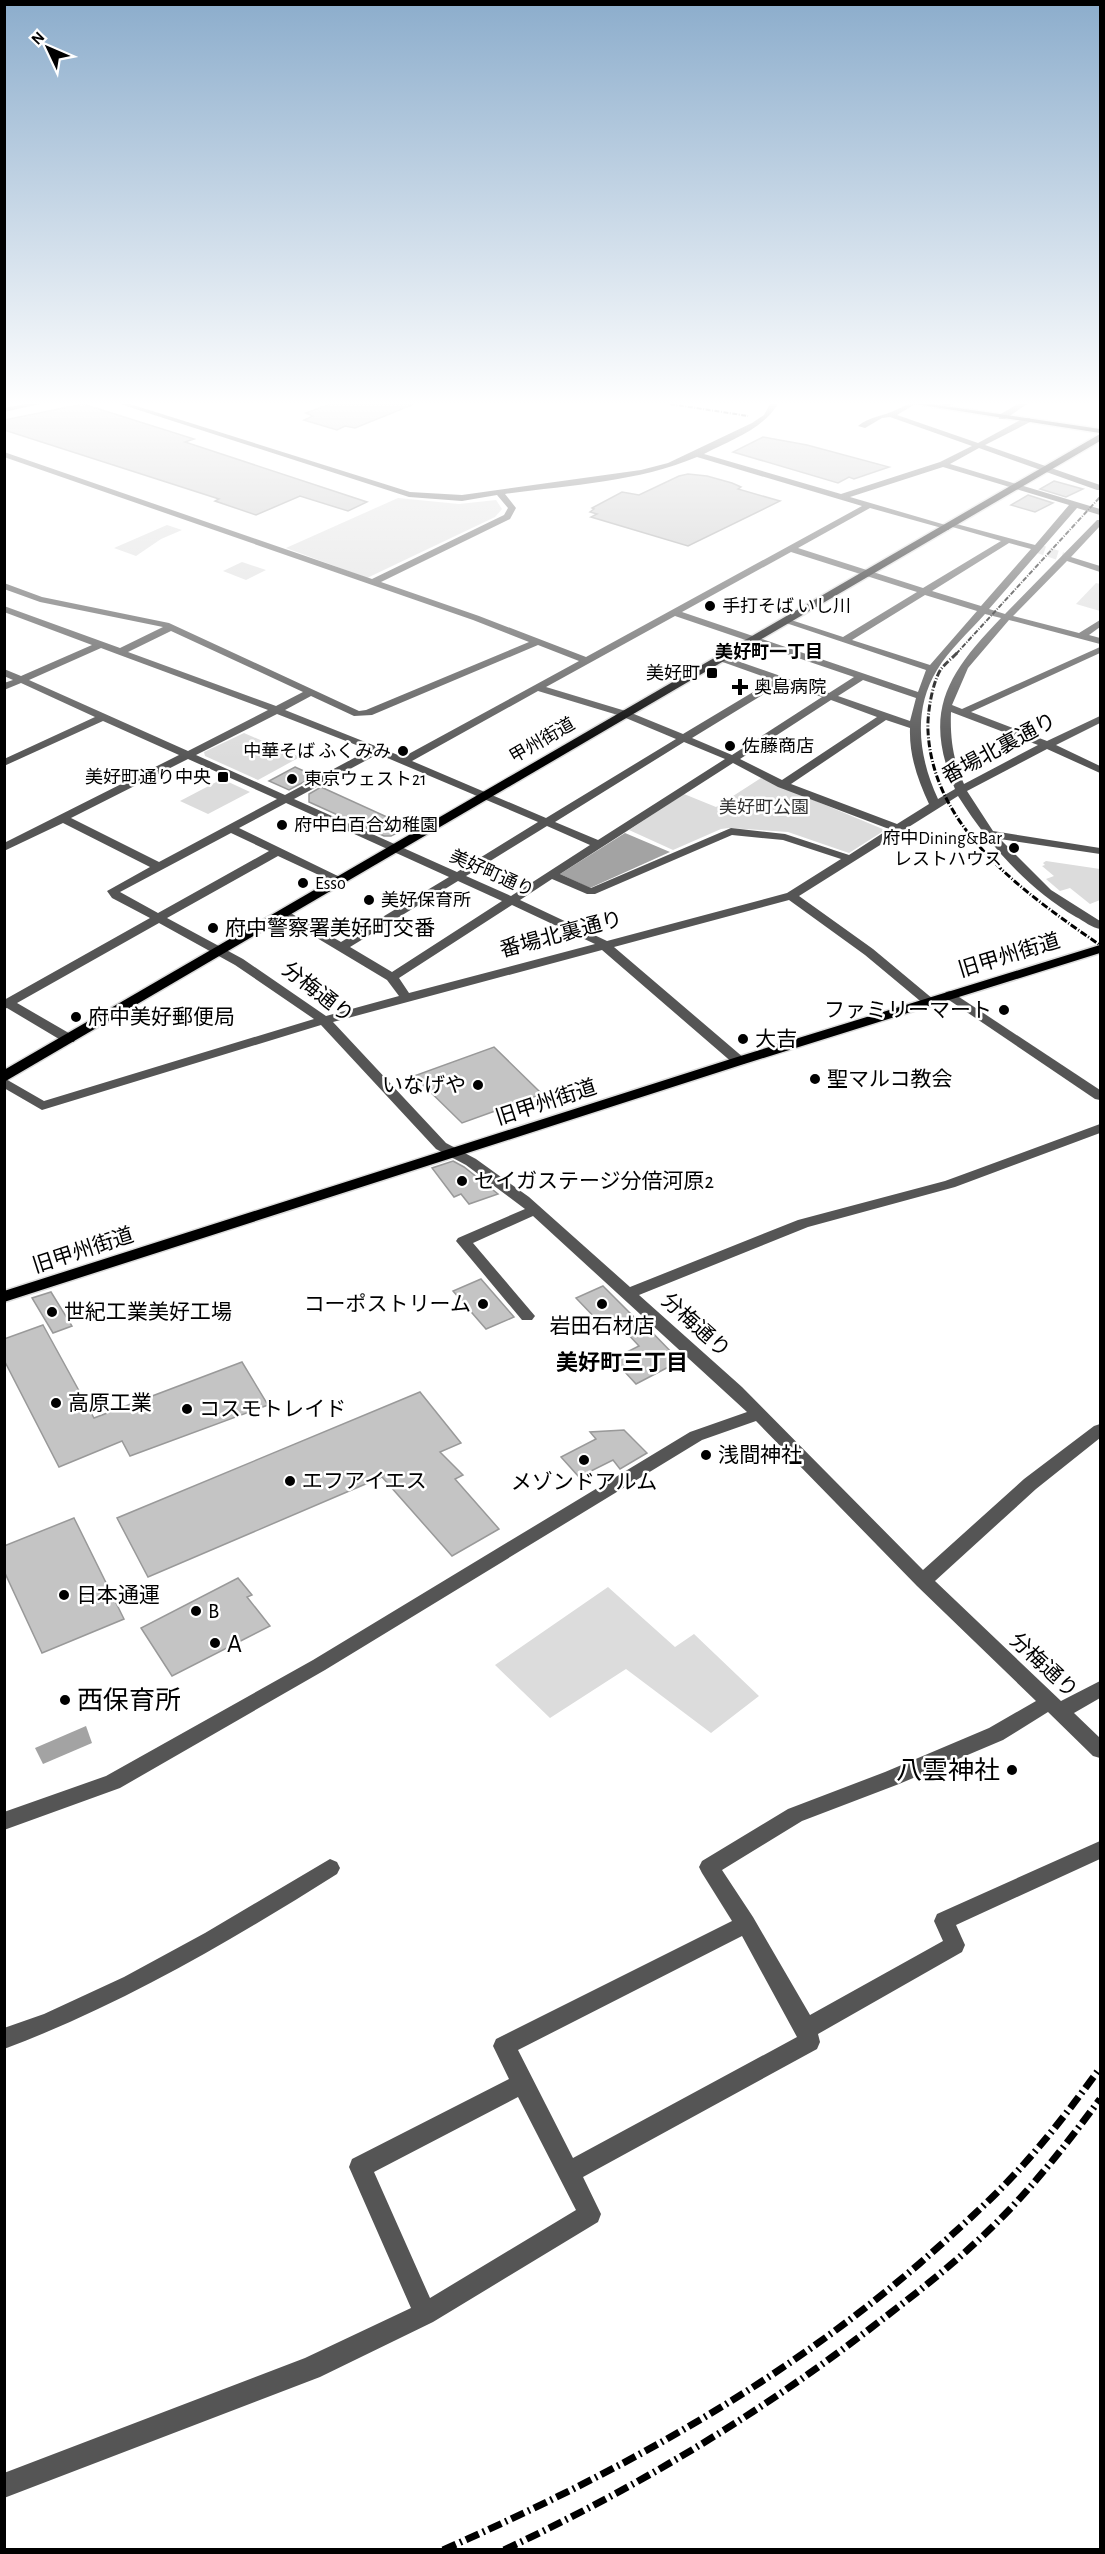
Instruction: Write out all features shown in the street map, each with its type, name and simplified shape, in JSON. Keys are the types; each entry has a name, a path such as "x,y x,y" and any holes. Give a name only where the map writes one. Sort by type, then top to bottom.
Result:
{"highway":[{"name":"甲州街道","path":"4,1077 954,523"}],"main road":[{"name":"旧甲州街道","path":"4,1297 739,1061 1101,949"}],"street":[{"path":"203,523 467,615 587,661"},
{"path":"373,582 494,523"},
{"path":"404,761 837,523"},
{"path":"938,523 1036,548"},
{"path":"935,805 919,765 914,726 920,696 932,669 1059,523"},
{"path":"1100,523 991,632 964,665 951,689 946,706 945,748 960,792 989,834 1048,893 1101,926"},
{"path":"845,640 1008,540"},
{"path":"791,549 1007,617 1101,641"},
{"path":"1066,558 1101,569"},
{"path":"4,586 40,599 171,627 352,712 368,713 537,642"},
{"path":"4,609 377,750 598,844"},
{"path":"675,613 920,696"},
{"path":"785,621 932,669"},
{"path":"1081,636 1101,623"},
{"path":"120,652 171,627"},
{"path":"4,687 100,645"},
{"path":"963,712 1101,650"},
{"path":"720,658 914,726"},
{"name":"美好町通り","path":"4,672 603,944 739,1061"},
{"path":"392,977 862,676"},
{"path":"340,948 781,680"},
{"path":"537,688 625,714 731,758 782,784 896,828"},
{"path":"8,843 64,819 310,693"},
{"path":"946,706 1047,745 1101,770"},
{"path":"782,784 885,716"},
{"path":"4,763 104,717"},
{"name":"番場北裏通り","path":"4,1082 42,1106 324,1020 603,944 791,896 935,805 1101,719"},
{"path":"64,819 159,866 377,750"},
{"path":"230,828 340,881"},
{"path":"552,875 591,892 731,831 784,837 851,859"},
{"path":"989,834 1101,851"},
{"path":"6,1004 278,851"},
{"name":"分梅通り","path":"159,866 113,891 116,895 239,962 324,1020 441,1146 471,1162 535,1210 628,1293 758,1414 923,1581 1101,1750"},
{"path":"791,896 870,952 929,1002"},
{"path":"282,914 392,977 406,998"},
{"path":"950,995 1101,1096"},
{"path":"6,1004 69,1039"},
{"path":"628,1293 803,1223 950,1184 1101,1128"},
{"path":"527,1316 463,1241 535,1210"},
{"path":"4,1821 112,1782 319,1665 696,1436 758,1414"},
{"path":"923,1581 1030,1485 1101,1430"},
{"path":"569,2173 809,2042 806,2029 746,1924 709,1867 795,1815 892,1778 1055,1706 1101,1689"},
{"path":"806,2029 955,1945 944,1921 1101,1850"},
{"path":"4,2039 47,2025 96,2004 173,1964 330,1868"},
{"path":"4,2486 311,2368 426,2314 590,2214 504,2046 746,1924"},
{"path":"426,2314 360,2167 523,2083"}],"green space":[{"path":"342,523 482,523 367,578 286,548"},
{"path":"167,525 182,530 161,539 136,556 114,548"},
{"path":"242,562 266,570 246,580 223,571"},
{"path":"1096,583 1100,584 1100,611 1076,604"},
{"path":"244,733 300,757 258,780 205,756 204,752"},
{"name":"美好町公園","path":"761,778 885,830 849,853 788,832 729,828 721,829 673,850 629,830 684,794 716,807"},
{"path":"222,779 250,792 208,814 180,801"},
{"path":"1046,861 1100,869 1100,900 1090,904 1070,888 1060,891 1046,879 1054,876 1042,866"},
{"path":"608,1587 675,1647 694,1634 759,1696 711,1733 626,1669 550,1718 495,1665"}],"shaded area":[{"path":"625,833 670,852 590,888 560,874"},
{"path":"86,1726 92,1743 43,1764 35,1748"}],"building":[{"path":"612,523 735,523 688,546"},
{"name":"東京ウェスト21","path":"295,767 315,776 289,790 269,781"},
{"path":"321,787 409,827 391,836 384,836 309,802 309,794"},
{"name":"いなげや","path":"494,1047 542,1094 462,1123 414,1076"},
{"name":"セイガステージ分倍河原2","path":"453,1161 498,1194 469,1204 461,1194 454,1197 432,1168"},
{"name":"コーポストリーム","path":"481,1279 514,1317 486,1329 453,1291"},
{"path":"603,1286 680,1361 636,1384 613,1359 639,1346 612,1317 600,1323 576,1298"},
{"name":"世紀工業美好工場","path":"51,1292 72,1326 53,1333 32,1298"},
{"path":"43,1325 94,1418 242,1362 268,1405 130,1456 122,1441 59,1467 4,1360 4,1339"},
{"name":"エフアイエス","path":"420,1392 461,1443 440,1452 463,1475 455,1479 499,1529 452,1556 382,1477 148,1577 117,1518"},
{"path":"624,1430 647,1453 620,1469 613,1460 579,1477 561,1457 596,1439 590,1432"},
{"name":"日本通運","path":"74,1518 124,1619 42,1653 4,1571 4,1546"},
{"path":"238,1578 252,1595 247,1597 270,1626 172,1676 141,1628"}],"tunnel":[{"path":"1036,548 1066,558"}],"railway":[{"path":"956,654 1076,523"},
{"path":"956,654 938,675 928,717 934,767 947,799 965,829 1014,881 1100,945"},
{"path":"443,2550 570,2490 692,2425 751,2389 864,2309 960,2228 1012,2177 1044,2141 1100,2068"},
{"path":"504,2550 603,2500 698,2446 791,2386 880,2321 948,2267 996,2223 1046,2169 1100,2099"}],"place":[{"name":"手打そば いし川","path":"710,606"},
{"name":"美好町","path":"712,673"},
{"name":"奥島病院","path":"740,687"},
{"name":"佐藤商店","path":"730,746"},
{"name":"中華そば ふくみみ","path":"403,751"},
{"name":"美好町通り中央","path":"223,777"},
{"name":"東京ウェスト21","path":"292,779"},
{"name":"府中白百合幼稚園","path":"282,825"},
{"name":"府中Dining&Bar レストハウス","path":"1014,848"},
{"name":"Esso","path":"303,883"},
{"name":"美好保育所","path":"369,900"},
{"name":"府中警察署美好町交番","path":"213,928"},
{"name":"ファミリーマート","path":"1004,1010"},
{"name":"府中美好郵便局","path":"76,1017"},
{"name":"大吉","path":"743,1039"},
{"name":"聖マルコ教会","path":"815,1079"},
{"name":"いなげや","path":"478,1085"},
{"name":"セイガステージ分倍河原2","path":"462,1181"},
{"name":"コーポストリーム","path":"483,1304"},
{"name":"岩田石材店","path":"602,1304"},
{"name":"世紀工業美好工場","path":"52,1312"},
{"name":"高原工業","path":"56,1403"},
{"name":"コスモトレイド","path":"187,1409"},
{"name":"浅間神社","path":"706,1455"},
{"name":"メゾンドアルム","path":"584,1460"},
{"name":"エフアイエス","path":"290,1481"},
{"name":"日本通運","path":"64,1595"},
{"name":"B","path":"196,1611"},
{"name":"A","path":"215,1643"},
{"name":"西保育所","path":"65,1700"},
{"name":"八雲神社","path":"1012,1770"}],"district":[{"name":"美好町一丁目","path":"769,652"},
{"name":"美好町三丁目","path":"622,1362"}]}
